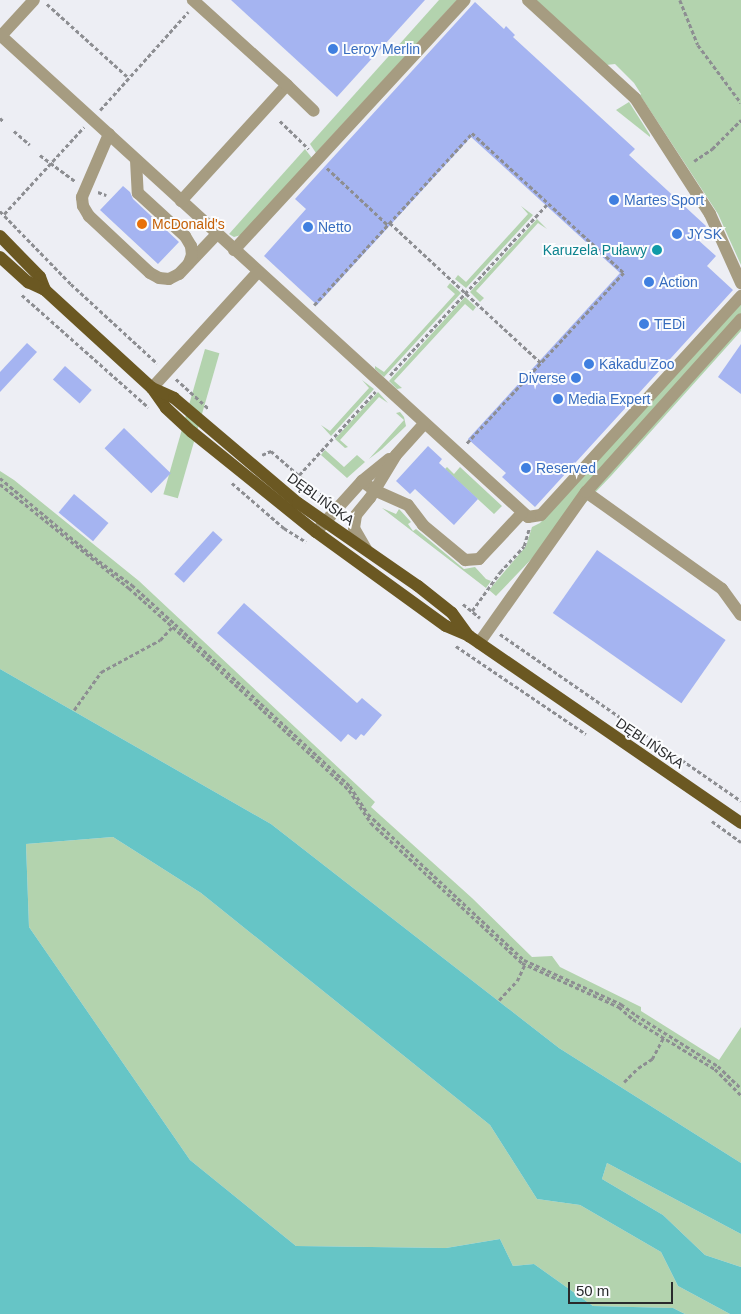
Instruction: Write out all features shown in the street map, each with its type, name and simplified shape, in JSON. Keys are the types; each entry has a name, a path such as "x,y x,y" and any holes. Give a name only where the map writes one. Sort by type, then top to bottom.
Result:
{"main road":[{"name":"DĘBLIŃSKA","path":"0,236 40,277 45,290"},
{"name":"DĘBLIŃSKA","path":"0,257 28,282 45,290 152,388 166,408 192,432 316,532 446,626 474,640 741,823"},
{"name":"DĘBLIŃSKA","path":"152,388 174,398 298,503 368,551 452,613 474,640"}],"lane":[{"path":"34,0 0,36 457,454 527,515 541,515 741,296"},
{"path":"234,250 464,0"},
{"path":"528,0 635,98 710,214 741,283"},
{"path":"195,2 314,111"},
{"path":"181,201 287,86"},
{"path":"108,134 82,197 83,206 89,216 150,273 159,278 169,279 179,274 217,234"},
{"path":"136,160 138,193 185,236 191,246 192,255 188,265"},
{"path":"152,388 258,272"},
{"path":"474,640 586,492 741,319"},
{"path":"328,541 356,515 396,455 424,424"},
{"path":"316,532 362,481 396,455"},
{"path":"362,481 374,490 408,505 423,525 465,560 479,559 527,515"},
{"path":"586,492 722,589 741,615"},
{"path":"356,515 354,528 368,551"}],"path":[{"path":"43,0 129,78"},
{"path":"680,0 698,46 741,103"},
{"path":"4,214 129,78 195,2"},
{"path":"0,118 4,122"},
{"path":"694,161 712,149 741,120"},
{"path":"280,121 306,144 318,160 541,363"},
{"path":"14,131 30,145"},
{"path":"305,315 472,133 624,273 457,454"},
{"path":"40,155 86,188 106,195"},
{"path":"299,475 548,203"},
{"path":"0,211 71,284 210,410"},
{"path":"260,455 271,451"},
{"path":"0,478 132,585 174,626 350,786 368,814 526,962 619,1007 715,1069 741,1095"},
{"path":"0,484 174,626"},
{"path":"472,611 500,572 524,546 527,515"},
{"path":"74,710 101,672 160,640 174,626"},
{"path":"485,666 587,735"},
{"path":"705,816 741,842"},
{"path":"499,1000 517,981 526,962"},
{"path":"526,962 621,1004 718,1066 741,1088"},
{"path":"624,1082 638,1068 652,1059 666,1033"}],"green space":[{"path":"439,0 457,0 316,153 310,144"},
{"path":"536,0 741,0 741,265 718,214 634,83 615,64 606,65"},
{"path":"629,102 650,135 650,137 616,110"},
{"path":"305,149 312,158 241,235 234,237 229,234"},
{"path":"521,206 533,215 466,288 455,279 458,275 466,282 528,214"},
{"path":"537,219 547,229 538,223 476,291 484,298 480,302 470,292"},
{"path":"450,283 461,293 384,377 375,369 375,366 384,372 455,294 447,287"},
{"path":"465,297 476,307 473,311 465,304 394,381 402,388 397,389 389,381"},
{"path":"741,304 741,331 611,476 496,596 489,590 526,546 532,527 540,523"},
{"path":"205,349 219,353 178,498 163,494"},
{"path":"362,380 374,389 331,436 321,425 330,431 369,388"},
{"path":"378,392 388,403 379,397 340,440 348,447 345,448 335,439"},
{"path":"400,412 404,417 406,426 369,459 404,420 396,413"},
{"path":"325,450 344,467 357,455 365,462 347,478 321,455"},
{"path":"447,467 454,474 460,467 502,506 494,514 445,469"},
{"path":"0,471 14,480 139,581 375,802 371,807 472,898 532,957 552,956 560,967 641,1007 641,1011 719,1060 741,1027 741,1163 559,1048 271,824 0,669"},
{"path":"382,508 396,514 399,509 411,522 408,524 413,531 416,529 464,569 475,567 486,579 491,581 486,588"},
{"path":"113,837 201,893 490,1125 537,1199 580,1205 661,1252 678,1286 730,1314 685,1314 673,1308 593,1306 534,1264 513,1266 500,1239 446,1248 296,1246 190,1160 29,927 26,844"},
{"path":"607,1163 741,1234 741,1267 705,1255 663,1215 602,1179"}],"water":[{"path":"0,669 271,824 559,1048 741,1163 741,1234 607,1163 602,1179 663,1215 705,1255 741,1267 741,1314 730,1314 678,1286 661,1252 580,1205 537,1199 490,1125 201,893 113,837 26,844 29,927 190,1160 296,1246 446,1248 500,1239 513,1266 534,1264 593,1306 673,1308 685,1314 0,1314"}],"building":[{"name":"Leroy Merlin","path":"231,0 425,0 337,97"},
{"name":"Karuzela Puławy","path":"475,2 504,29 506,26 515,35 513,37 635,149 629,155 706,226 697,239 716,256 707,266 733,290 535,507 502,477 506,473 468,439 620,273 471,137 317,305 264,256 306,209 295,199"},
{"name":"McDonald's","path":"123,186 130,192 133,199 179,242 158,264 100,210"},
{"path":"27,343 37,352 0,392 0,372"},
{"path":"741,344 741,394 718,377"},
{"path":"65,366 92,390 80,403 53,379"},
{"path":"124,428 171,473 151,493 105,448"},
{"path":"428,446 442,459 439,463 478,499 454,525 415,489 410,494 396,481"},
{"path":"74,494 108,523 93,541 59,512"},
{"path":"213,531 223,540 184,583 174,574"},
{"path":"597,550 726,640 681,703 553,613"},
{"path":"244,603 357,703 362,698 382,715 364,736 361,734 356,740 348,734 341,742 217,633"}],"place":[{"name":"Leroy Merlin","path":"333,49"},
{"name":"Martes Sport","path":"614,200"},
{"name":"McDonald's","path":"142,224"},
{"name":"Netto","path":"308,227"},
{"name":"JYSK","path":"677,234"},
{"name":"Karuzela Puławy","path":"657,250"},
{"name":"Action","path":"649,282"},
{"name":"TEDi","path":"644,324"},
{"name":"Kakadu Zoo","path":"589,364"},
{"name":"Diverse","path":"576,378"},
{"name":"Media Expert","path":"558,399"},
{"name":"Reserved","path":"526,468"}]}
